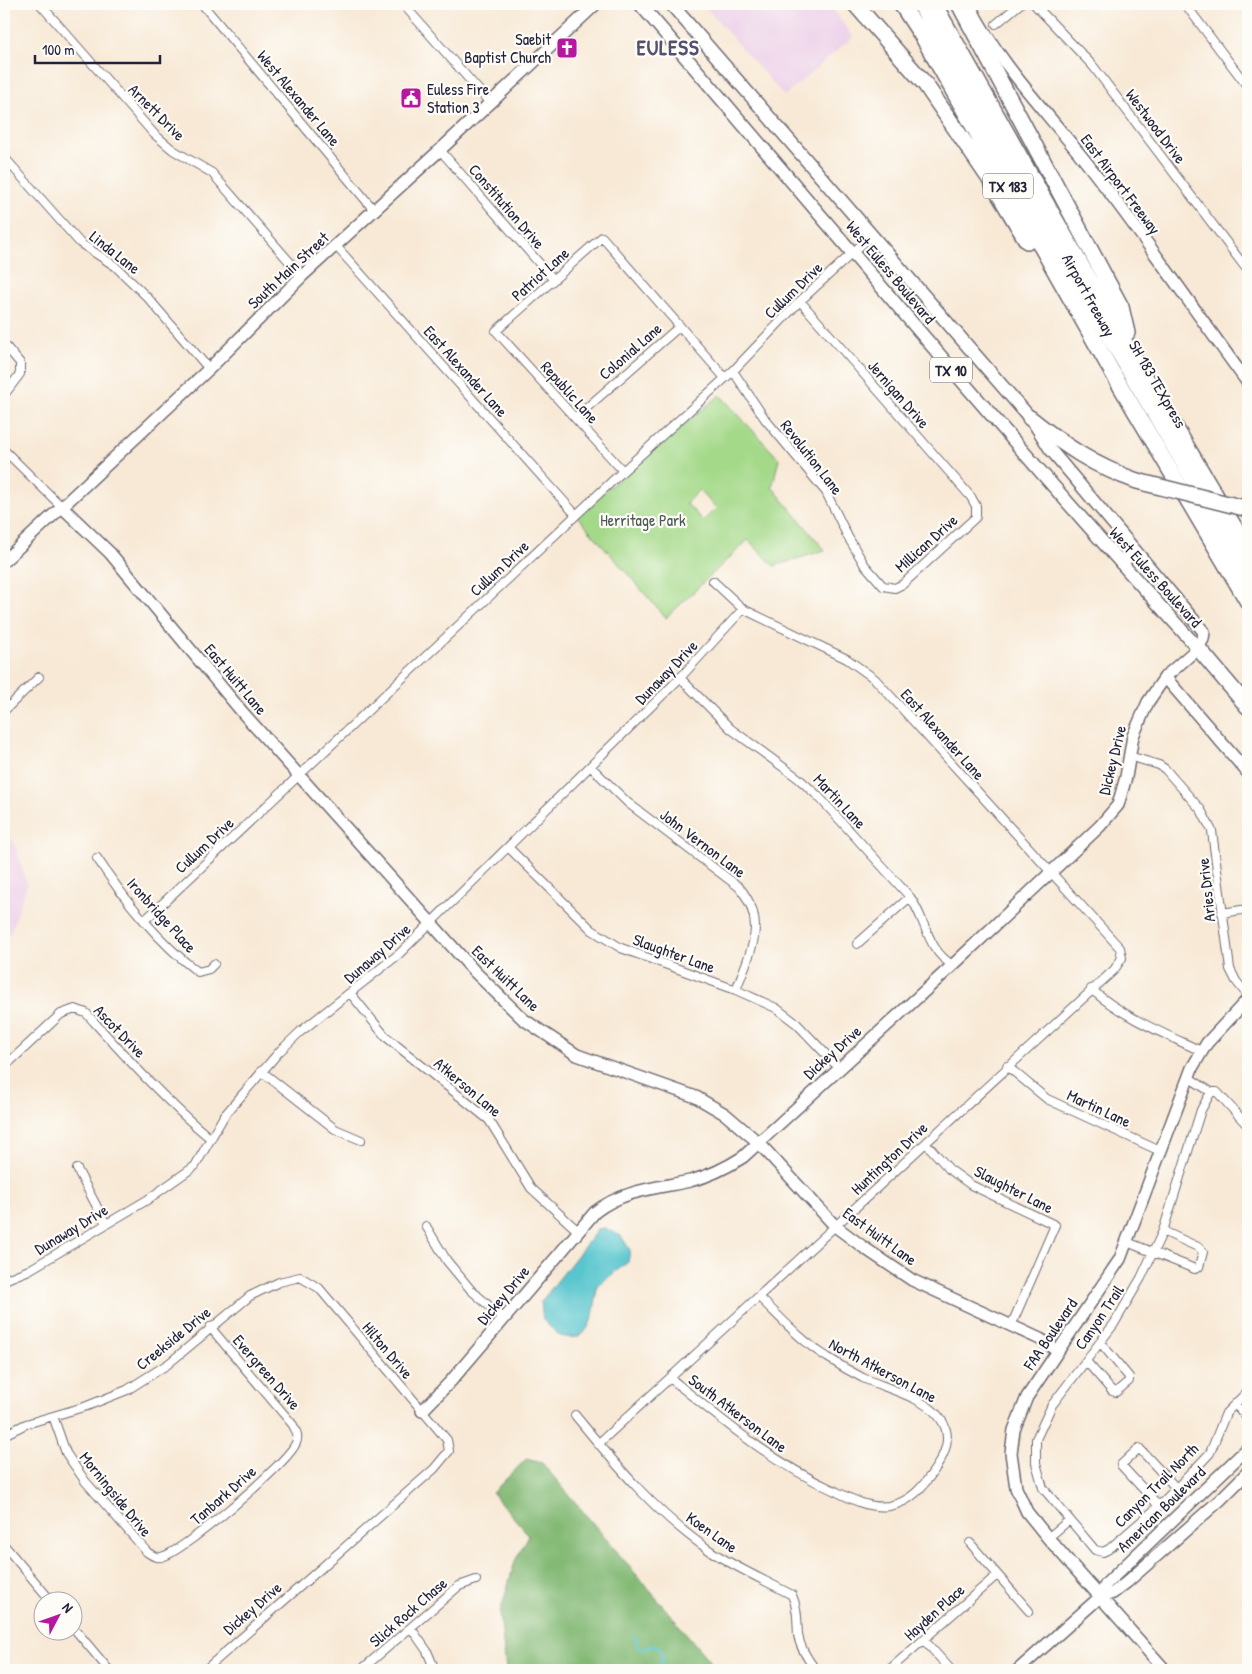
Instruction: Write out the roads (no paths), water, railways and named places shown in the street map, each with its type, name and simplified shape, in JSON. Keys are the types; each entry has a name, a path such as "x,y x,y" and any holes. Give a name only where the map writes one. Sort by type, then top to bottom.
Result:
{"highway":[{"path":"855,4 925,84 992,181 1078,325 1112,370"},
{"name":"Airport Freeway","path":"901,4 964,109 1112,370 1248,602"},
{"name":"SH 183 TEXpress","path":"920,4 1112,341 1248,572"},
{"name":"SH 183 TEXpress","path":"934,4 1121,336 1248,550"},
{"name":"Airport Freeway","path":"945,4 1127,333 1248,530"},
{"path":"959,4 1122,307 1127,333"},
{"path":"1030,418 1075,452 1105,470 1137,481 1248,509"},
{"path":"1198,648 1248,707"}],"main road":[{"name":"West Euless Boulevard","path":"640,4 853,252 948,367 1198,648"},
{"name":"West Euless Boulevard","path":"671,4 1030,418"},
{"path":"1121,563 1135,551"}],"street":[{"name":"Arnett Drive","path":"40,4 154,134 172,150 212,173 302,276"},
{"name":"West Alexander Lane","path":"202,4 374,210"},
{"path":"403,4 490,103"},
{"name":"South Main Street","path":"4,561 209,369 302,276 596,4"},
{"name":"East Airport Freeway","path":"969,4 976,18 1020,82 1086,162 1248,383"},
{"path":"996,24 1020,4"},
{"name":"Westwood Drive","path":"1034,4 1093,66 1248,271"},
{"path":"1185,4 1248,87"},
{"name":"Constitution Drive","path":"440,150 554,280"},
{"name":"Linda Lane","path":"4,157 80,242 115,266 141,291 209,369"},
{"name":"Cullum Drive","path":"145,920 622,471 733,371 800,301 871,236"},
{"name":"Patriot Lane","path":"496,331 602,237 680,326"},
{"name":"East Alexander Lane","path":"336,246 576,515"},
{"name":"Jernigan Drive","path":"800,301 971,497 976,506"},
{"path":"680,326 725,378"},
{"name":"Colonial Lane","path":"575,418 680,326"},
{"name":"Republic Lane","path":"496,331 622,471"},
{"path":"4,344 20,363 20,374 16,382 4,395"},
{"name":"Revolution Lane","path":"733,371 765,419 826,492 856,550 883,586"},
{"name":"West Euless Boulevard","path":"1030,418 1050,449 1202,628 1204,639 1198,648"},
{"path":"4,450 62,507"},
{"name":"Millican Drive","path":"883,586 895,588 903,584 976,517 976,506"},
{"name":"East Huitt Lane","path":"62,507 110,553 243,713 508,1007 557,1043 591,1061 696,1097 725,1114 758,1143 835,1226 912,1280 1040,1339 1057,1350"},
{"name":"East Alexander Lane","path":"713,581 743,609 839,654 874,679 1120,948"},
{"name":"Dunaway Drive","path":"4,1280 29,1270 175,1182 195,1166 224,1116 261,1071 300,1032 400,954 680,678 743,609"},
{"name":"Dickey Drive","path":"422,1411 504,1319 595,1212 620,1196 692,1180 724,1170 743,1158 953,965 1100,826 1118,805 1138,720 1165,677 1198,648"},
{"path":"4,711 39,677"},
{"path":"1165,677 1248,773"},
{"name":"Martin Lane","path":"680,678 731,729 798,778 818,796 910,897 919,910 929,940 938,954 953,965"},
{"name":"Aries Drive","path":"1130,756 1159,765 1165,769 1207,820 1214,841 1230,969 1248,998"},
{"name":"John Vernon Lane","path":"591,767 628,803 739,887 746,896 756,916 756,925 752,945 736,990"},
{"name":"Slaughter Lane","path":"509,848 592,930 605,940 621,948 736,990 776,1008 789,1017 839,1068"},
{"name":"Ironbridge Place","path":"96,858 109,877 178,957 198,972 209,969 214,964"},
{"path":"857,944 910,897"},
{"path":"1222,912 1248,908"},
{"name":"Huntington Drive","path":"598,1444 1120,964 1122,958 1120,948"},
{"path":"1091,989 1110,1006 1126,1016 1201,1051"},
{"name":"Atkerson Lane","path":"350,994 385,1036 489,1120 531,1188 578,1232"},
{"name":"FAA Boulevard","path":"1165,1670 1048,1538 1028,1512 1016,1488 1011,1453 1014,1430 1027,1397 1057,1350 1108,1280 1127,1242 1188,1077 1201,1051 1248,998"},
{"name":"Ascot Drive","path":"4,1067 61,1014 75,1009 86,1013 140,1073 185,1118 211,1139"},
{"name":"Martin Lane","path":"1007,1066 1047,1099 1160,1151"},
{"path":"261,1071 335,1129 361,1140"},
{"path":"1188,1077 1211,1092 1217,1092 1248,1126"},
{"name":"Canyon Trail","path":"1068,1521 1042,1488 1036,1463 1036,1438 1052,1405 1114,1324 1153,1252 1163,1231 1201,1110 1211,1092"},
{"name":"Slaughter Lane","path":"926,1143 949,1169 971,1186 1055,1225 1011,1326"},
{"path":"77,1168 106,1224"},
{"path":"426,1226 447,1261 471,1290 504,1319"},
{"path":"1127,1242 1195,1269 1199,1267 1203,1252 1200,1248 1163,1231"},
{"name":"Creekside Drive","path":"4,1435 26,1424 88,1406 127,1390 168,1364 210,1327 250,1296 279,1282 300,1277"},
{"name":"Hilton Drive","path":"300,1277 319,1288 447,1440 449,1447"},
{"name":"North Atkerson Lane","path":"759,1297 814,1349 826,1357 862,1378 920,1402 934,1411 947,1431 948,1443 937,1466 925,1484"},
{"name":"Evergreen Drive","path":"210,1327 294,1425 297,1438"},
{"path":"1086,1361 1112,1391 1116,1392 1129,1381 1129,1378 1100,1342"},
{"name":"South Atkerson Lane","path":"670,1378 759,1449 850,1499 872,1506 889,1506 915,1495 925,1484"},
{"name":"Canyon Trail North","path":"1068,1521 1095,1550 1104,1552 1159,1506 1210,1453 1226,1412 1248,1393"},
{"path":"1235,1404 1248,1419"},
{"name":"Koen Lane","path":"575,1415 598,1444 659,1509 712,1552 792,1596 797,1608 798,1637 804,1653 816,1670"},
{"name":"Morningside Drive","path":"52,1416 66,1453 84,1481 136,1542 154,1556"},
{"name":"Tanbark Drive","path":"154,1556 163,1557 197,1537 280,1464 294,1447 297,1438"},
{"name":"Dickey Drive","path":"205,1670 434,1469 446,1456 449,1447"},
{"path":"1159,1506 1121,1465 1139,1448 1176,1489"},
{"name":"American Boulevard","path":"1018,1670 1100,1597 1106,1584 1248,1448"},
{"name":"American Boulevard","path":"1100,1597 1113,1593 1127,1582 1220,1500 1248,1472"},
{"path":"1048,1538 1068,1521"},
{"path":"970,1543 1029,1611"},
{"path":"4,1545 44,1592"},
{"name":"Hayden Place","path":"889,1670 997,1575"},
{"name":"Slick Rock Chase","path":"361,1670 459,1586 476,1580"},
{"path":"411,1628 427,1651 434,1670"},
{"path":"82,1638 110,1670"},
{"path":"924,1640 951,1670"}],"water":[{"path":"605,1228 621,1236 630,1250 628,1262 597,1286 591,1322 583,1334 577,1337 560,1336 543,1320 541,1302 598,1229"}],"waterway":[{"path":"632,1636 636,1639 638,1647 645,1649 654,1645 659,1647 663,1655 661,1663 667,1670"}],"place":[{"name":"Saebit Baptist Church","path":"567,48"},
{"name":"Euless Fire Station 3","path":"411,98"}],"district":[{"name":"EULESS","path":"668,47"}],"park label":[{"name":"Herritage Park","path":"643,520"}]}
